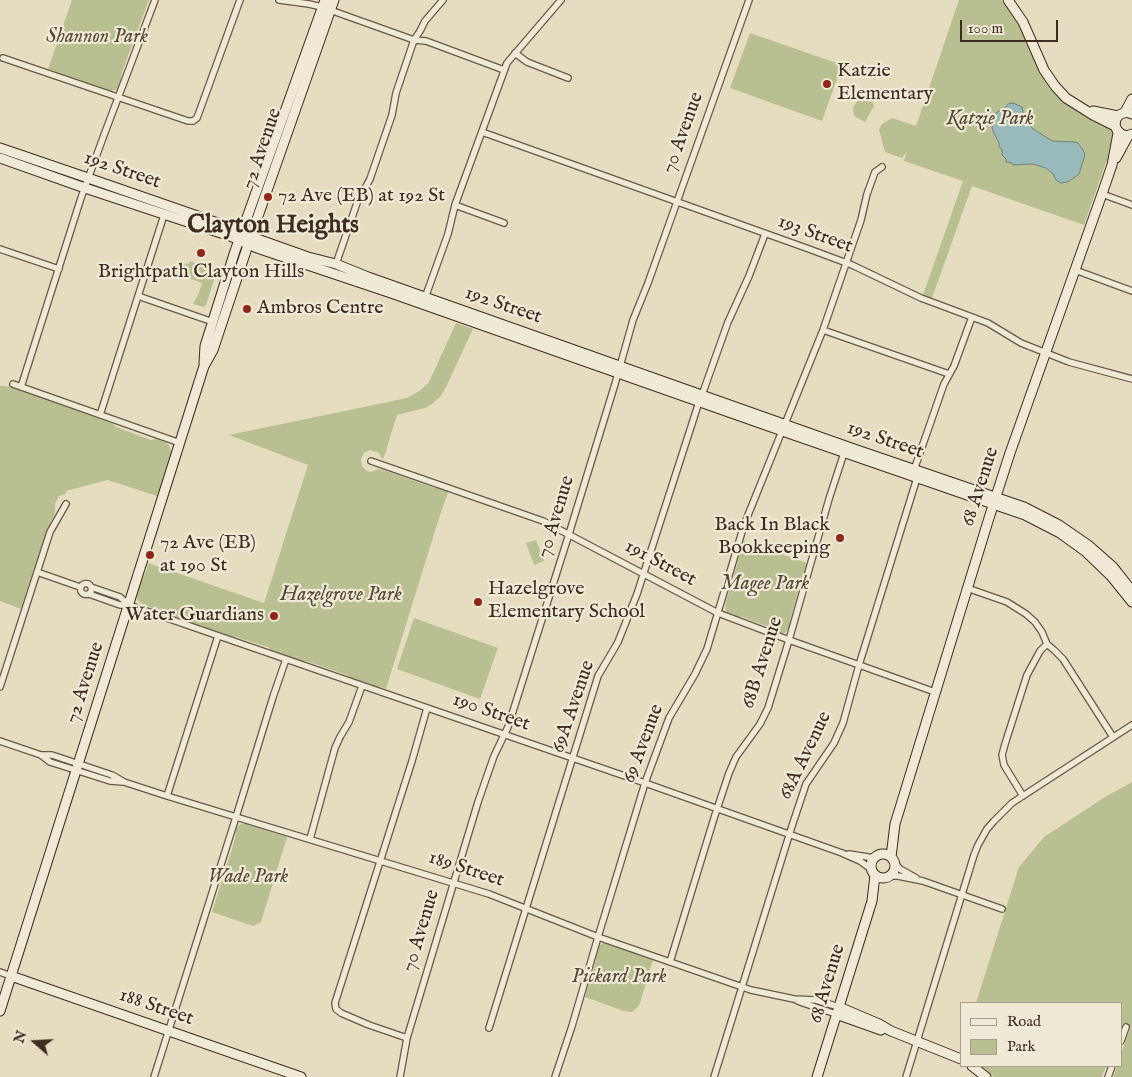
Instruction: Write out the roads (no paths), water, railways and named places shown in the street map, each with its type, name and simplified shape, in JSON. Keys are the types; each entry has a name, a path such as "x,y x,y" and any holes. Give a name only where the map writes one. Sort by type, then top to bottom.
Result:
{"main road":[{"path":"326,6 329,0"},
{"name":"72 Avenue","path":"204,366 205,346 240,236 326,6 334,0"},
{"path":"1008,0 1023,22 1049,78 1061,93 1122,135 1130,135"},
{"name":"72 Avenue","path":"0,1011 204,366 213,350 301,91 326,6"},
{"path":"1081,108 1105,114 1125,114 1132,99"},
{"name":"68 Avenue","path":"892,860 895,824 994,501 1112,165 1117,130 1115,120 1125,114"},
{"name":"68 Avenue","path":"1112,165 1130,135"},
{"name":"192 Street","path":"0,148 88,178 240,236 324,271 619,370 785,429 846,449 854,449 916,474"},
{"name":"192 Street","path":"0,158 164,215 240,236"},
{"name":"192 Street","path":"249,240 336,264 619,370"},
{"name":"192 Street","path":"700,398 712,406 784,428 844,453 916,474 994,501"},
{"path":"994,501 1037,513 1069,530 1113,567 1132,590"},
{"path":"994,501 1060,533 1085,551 1111,576 1132,602"},
{"name":"68 Avenue","path":"878,856 895,824"},
{"path":"885,855 892,860 894,871 886,877 880,878 873,872 871,863 878,856 885,855"},
{"name":"68 Avenue","path":"817,1077 872,901 873,872"},
{"name":"68 Avenue","path":"872,901 886,877"},
{"name":"188 Street","path":"11,976 301,1077"},
{"name":"189 Street","path":"837,1011 877,1030 891,1031 960,1059"},
{"path":"973,1067 986,1077"}],"street":[{"path":"21,387 88,178 155,0"},
{"path":"3,58 188,121 196,120 240,0"},
{"path":"279,0 326,6 414,40 426,41 504,70"},
{"path":"336,264 357,203 370,179 392,115 396,93 414,40 425,21 443,0"},
{"path":"425,298 448,234 455,205 507,63 561,0"},
{"name":"70 Avenue","path":"400,1077 407,1038 453,884 487,774 508,727 569,534 633,320 749,0"},
{"path":"515,53 527,62 568,78"},
{"name":"193 Street","path":"482,132 846,263 921,298 997,327 1021,343 1076,364 1132,379"},
{"name":"69 Avenue","path":"555,1077 645,783 665,727 707,649 744,525 823,330 861,220 867,194 875,172 882,167"},
{"path":"1102,194 1132,205"},
{"path":"455,205 504,223"},
{"path":"100,414 164,215"},
{"name":"69A Avenue","path":"489,1028 598,676 618,642 644,575 700,398 728,322 749,276 765,234"},
{"path":"0,249 59,269"},
{"path":"1075,270 1132,291"},
{"path":"138,296 213,322"},
{"name":"68A Avenue","path":"714,1077 806,784 834,743 843,723 944,384 954,366 972,317"},
{"path":"823,330 949,374"},
{"path":"13,384 180,443"},
{"name":"68B Avenue","path":"670,962 717,809 736,757 766,713 844,453"},
{"name":"191 Street","path":"371,461 530,516 559,528 718,613 935,692"},
{"path":"0,687 50,532 66,504"},
{"name":"190 Street","path":"37,572 80,587 86,583 89,584 90,590 120,605 129,605 842,853 860,861 873,872"},
{"path":"967,588 1007,602 1035,622 1047,644 1063,659 1112,737"},
{"path":"167,796 218,636"},
{"path":"1023,796 1004,765 1002,755 1027,675 1038,654 1047,644"},
{"path":"154,1077 286,659"},
{"path":"310,840 336,748 349,722 362,686"},
{"path":"407,1038 342,1013 336,1009 335,1003 427,708"},
{"path":"906,1077 974,855 985,833 1012,803 1132,725"},
{"name":"189 Street","path":"0,741 41,755 50,762 77,767 110,781 124,782 236,818 489,894 598,937 742,987 794,999 803,1004 837,1011"},
{"name":"190 Street","path":"842,853 878,856"},
{"path":"892,860 900,869 922,881"},
{"path":"886,877 898,876 922,881 1002,909"},
{"name":"188 Street","path":"0,972 11,976"},
{"path":"1122,1038 1126,1027"}],"water":[{"path":"1013,103 1022,107 1025,121 1032,128 1052,141 1078,143 1085,155 1079,174 1068,182 1061,183 1046,168 1033,164 1013,165 1006,162 993,131 991,121 996,113 1008,104"}],"place":[{"name":"Katzie Elementary","path":"827,84"},
{"name":"72 Ave (EB) at 192 St","path":"268,197"},
{"name":"Brightpath Clayton Hills","path":"201,253"},
{"name":"Ambros Centre","path":"247,309"},
{"name":"Back In Black Bookkeeping","path":"840,538"},
{"name":"72 Ave (EB) at 190 St","path":"150,555"},
{"name":"Hazelgrove Elementary School","path":"478,602"},
{"name":"Water Guardians","path":"274,616"}],"district":[{"name":"Clayton Heights","path":"273,227"}],"park label":[{"name":"Shannon Park","path":"97,38"},
{"name":"Katzie Park","path":"990,120"},
{"name":"Magee Park","path":"765,585"},
{"name":"Hazelgrove Park","path":"341,596"},
{"name":"Wade Park","path":"248,878"},
{"name":"Pickard Park","path":"619,978"}]}
